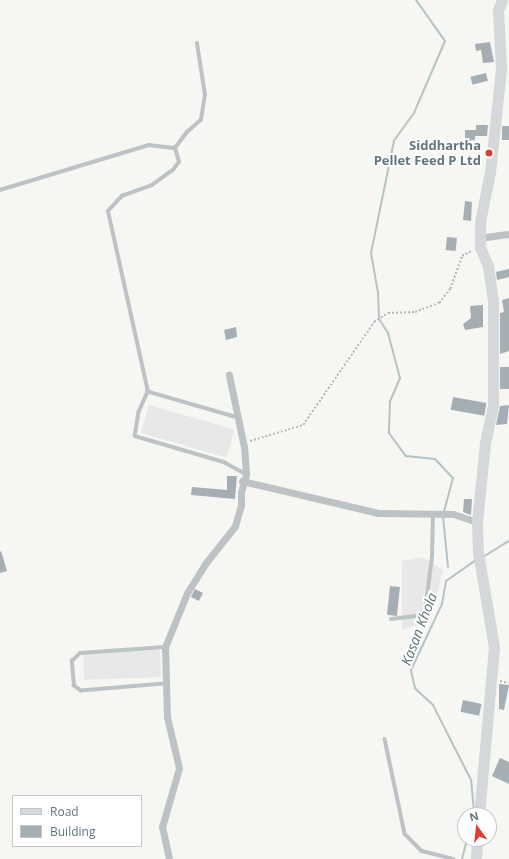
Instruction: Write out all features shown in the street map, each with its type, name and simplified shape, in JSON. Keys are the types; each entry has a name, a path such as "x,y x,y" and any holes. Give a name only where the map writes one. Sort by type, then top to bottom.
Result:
{"main road":[{"path":"480,807 494,647 478,552 477,522 485,443 493,406 493,301 488,266 480,243 490,172 500,69 498,10 502,0"},
{"path":"476,859 477,847"}],"street":[{"path":"480,243 509,234"},
{"path":"169,859 162,827 179,768 167,717 164,684 165,647 187,593 205,564 235,526 241,505 242,481 246,474 243,443 229,375"},
{"path":"242,481 378,513 453,514 477,522"}],"lane":[{"path":"175,148 186,132 201,120 205,95 197,44"},
{"path":"0,190 149,145 175,148"},
{"path":"175,148 179,162 173,170 152,185 122,196 108,211 148,392 139,412 135,436 224,462 246,474"},
{"path":"148,392 238,418"},
{"path":"391,619 416,616 424,610 432,557 433,514"},
{"path":"164,684 81,691 74,686 72,661 80,653 165,647"},
{"path":"386,739 405,834 422,851 453,859"}],"path":[{"path":"243,443 303,425 374,322 388,313 414,312 439,303 450,289 462,256 480,243"}],"shaded area":[{"path":"149,405 235,430 227,457 141,433"},
{"path":"423,557 443,570 430,621 402,630 402,561"},
{"path":"160,650 161,677 84,680 83,653"}],"building":[{"path":"490,42 494,62 483,63 481,50 476,51 475,44"},
{"path":"486,73 488,81 472,85 470,77"},
{"path":"476,125 488,125 487,136 475,136 475,140 465,141 465,130 476,130"},
{"path":"502,126 509,126 509,140 502,140"},
{"path":"465,201 472,202 471,221 463,220"},
{"path":"447,237 457,238 456,251 446,250"},
{"path":"509,269 509,277 497,280 496,272"},
{"path":"509,298 509,351 500,354 500,313 504,312 502,300"},
{"path":"483,305 483,327 465,330 463,324 471,318 470,306"},
{"path":"236,327 237,337 226,340 224,330"},
{"path":"500,367 509,367 509,389 500,389"},
{"path":"453,397 486,403 484,416 451,410"},
{"path":"509,405 507,424 496,425 500,406"},
{"path":"227,476 237,476 235,499 191,495 192,487 227,490"},
{"path":"464,499 472,499 471,515 463,512"},
{"path":"1,551 7,571 0,573 0,552"},
{"path":"390,586 400,587 397,616 387,615"},
{"path":"195,589 203,593 199,601 191,597"},
{"path":"499,684 509,685 504,710 499,709"},
{"path":"463,700 482,704 479,716 461,712"},
{"path":"500,758 509,762 509,784 492,776"}],"waterway":[{"path":"416,0 445,41 414,113 394,141 371,253 378,291 379,319 388,333 400,378 390,401 389,433 406,456 435,459 453,478 444,512"},
{"path":"443,516 448,567"},
{"name":"Kasan Khola","path":"483,557 509,541"},
{"name":"Kasan Khola","path":"474,807 471,780 433,705 415,688 411,670 442,604 446,581 475,561"},
{"name":"Kasan Khola","path":"462,859 465,847"}],"place":[{"name":"Siddhartha Pellet Feed P Ltd","path":"489,153"}]}
